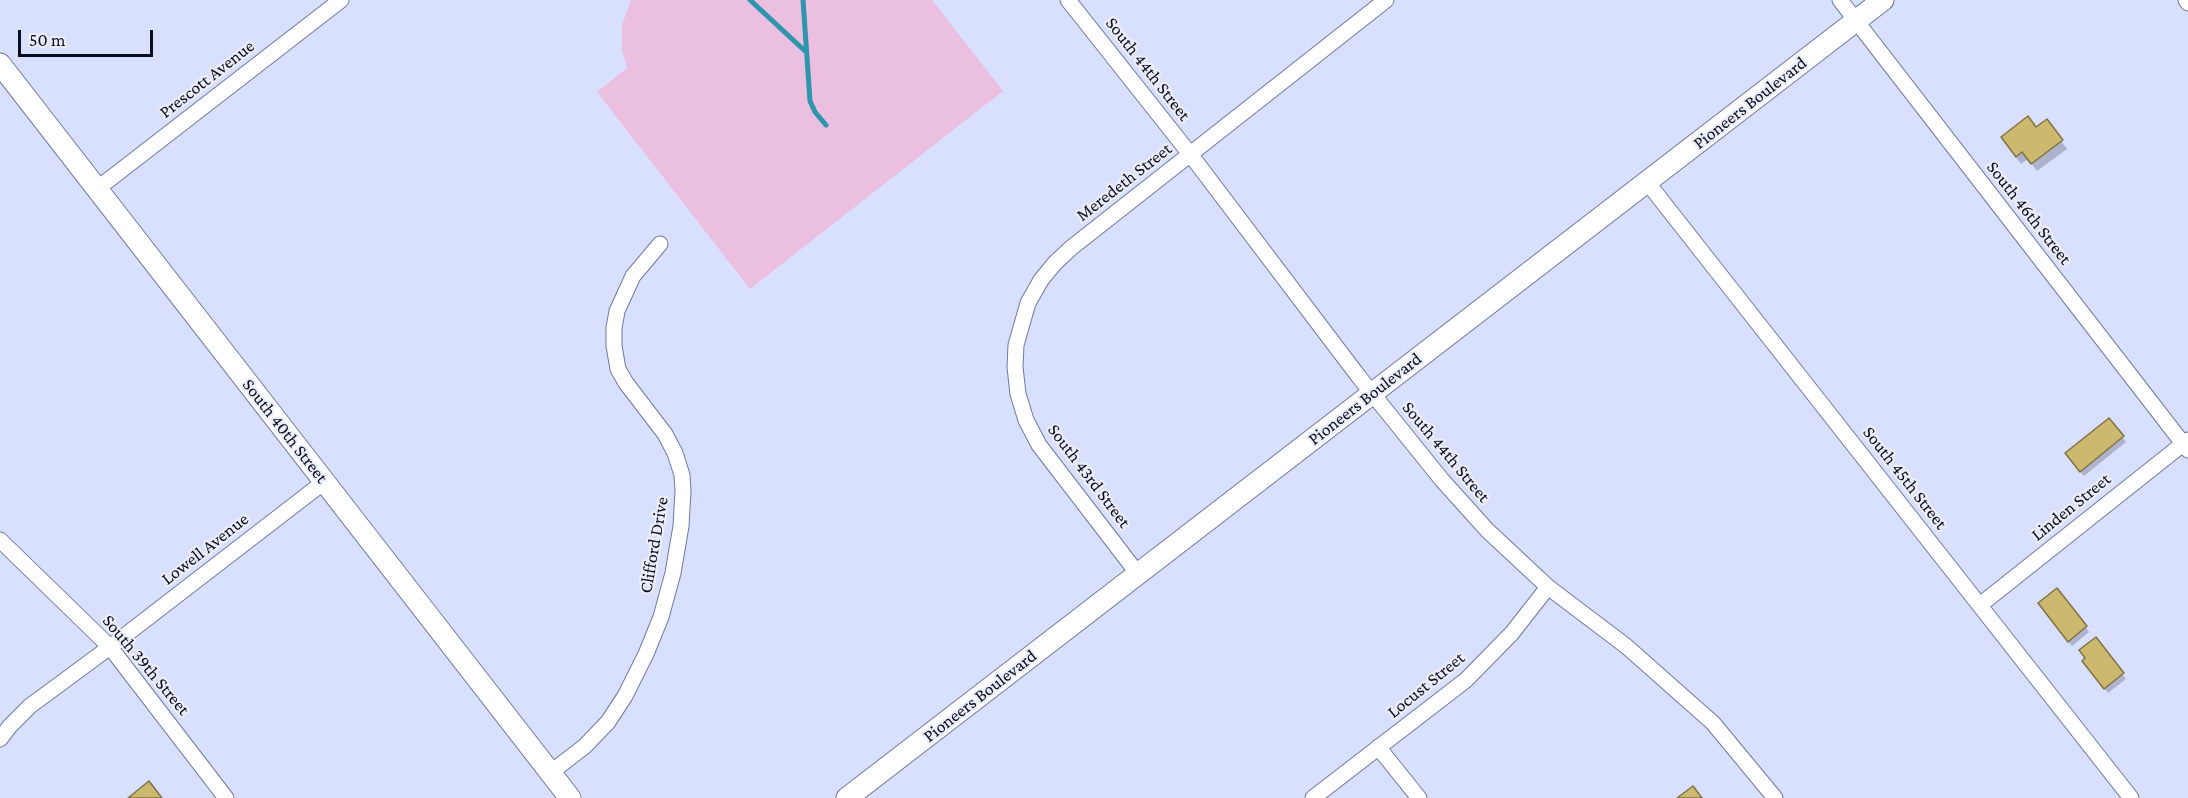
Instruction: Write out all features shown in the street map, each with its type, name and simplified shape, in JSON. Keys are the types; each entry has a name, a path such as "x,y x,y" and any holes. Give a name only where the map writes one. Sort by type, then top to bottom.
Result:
{"main road":[{"name":"Pioneers Boulevard","path":"847,798 1883,0"},
{"name":"South 40th Street","path":"1,68 570,798"}],"street":[{"name":"Prescott Avenue","path":"97,189 341,0"},
{"name":"South 44th Street","path":"1068,0 1190,154 1373,394 1479,522 1548,587 1626,646 1679,690 1713,723 1775,798"},
{"name":"Meredeth Street","path":"1021,324 1028,303 1055,262 1386,0"},
{"name":"South 46th Street","path":"1840,0 2186,444"},
{"name":"South 45th Street","path":"1647,182 2132,798"},
{"name":"Clifford Drive","path":"550,773 585,746 608,722 625,696 661,617 673,573 681,526 682,475 675,453 665,434 618,369 614,346 617,311 633,276 660,244"},
{"name":"South 43rd Street","path":"1021,324 1016,345 1015,367 1018,394 1026,420 1039,445 1138,574"},
{"name":"Linden Street","path":"1980,605 2186,444"},
{"name":"Lowell Avenue","path":"0,739 30,706 324,482"},
{"name":"South 39th Street","path":"0,540 110,647 226,798"},
{"name":"Locust Street","path":"1312,798 1466,680 1512,633 1548,587"},
{"path":"1378,747 1419,798"}],"shaded area":[{"path":"631,0 932,0 1003,91 750,289 597,92 627,68 622,50 622,25"}],"building":[{"path":"2028,116 2036,127 2047,119 2063,140 2031,164 2022,152 2016,157 2001,137"},
{"path":"2109,418 2124,436 2080,472 2065,453"},
{"path":"2057,588 2087,626 2068,642 2038,603"},
{"path":"2096,637 2124,673 2104,689 2082,661 2085,658 2079,650"},
{"path":"149,781 162,798 128,798"},
{"path":"1693,786 1702,798 1677,798"}],"waterway":[{"path":"750,0 805,51"},
{"path":"803,0 810,101 815,112 826,125"}]}
